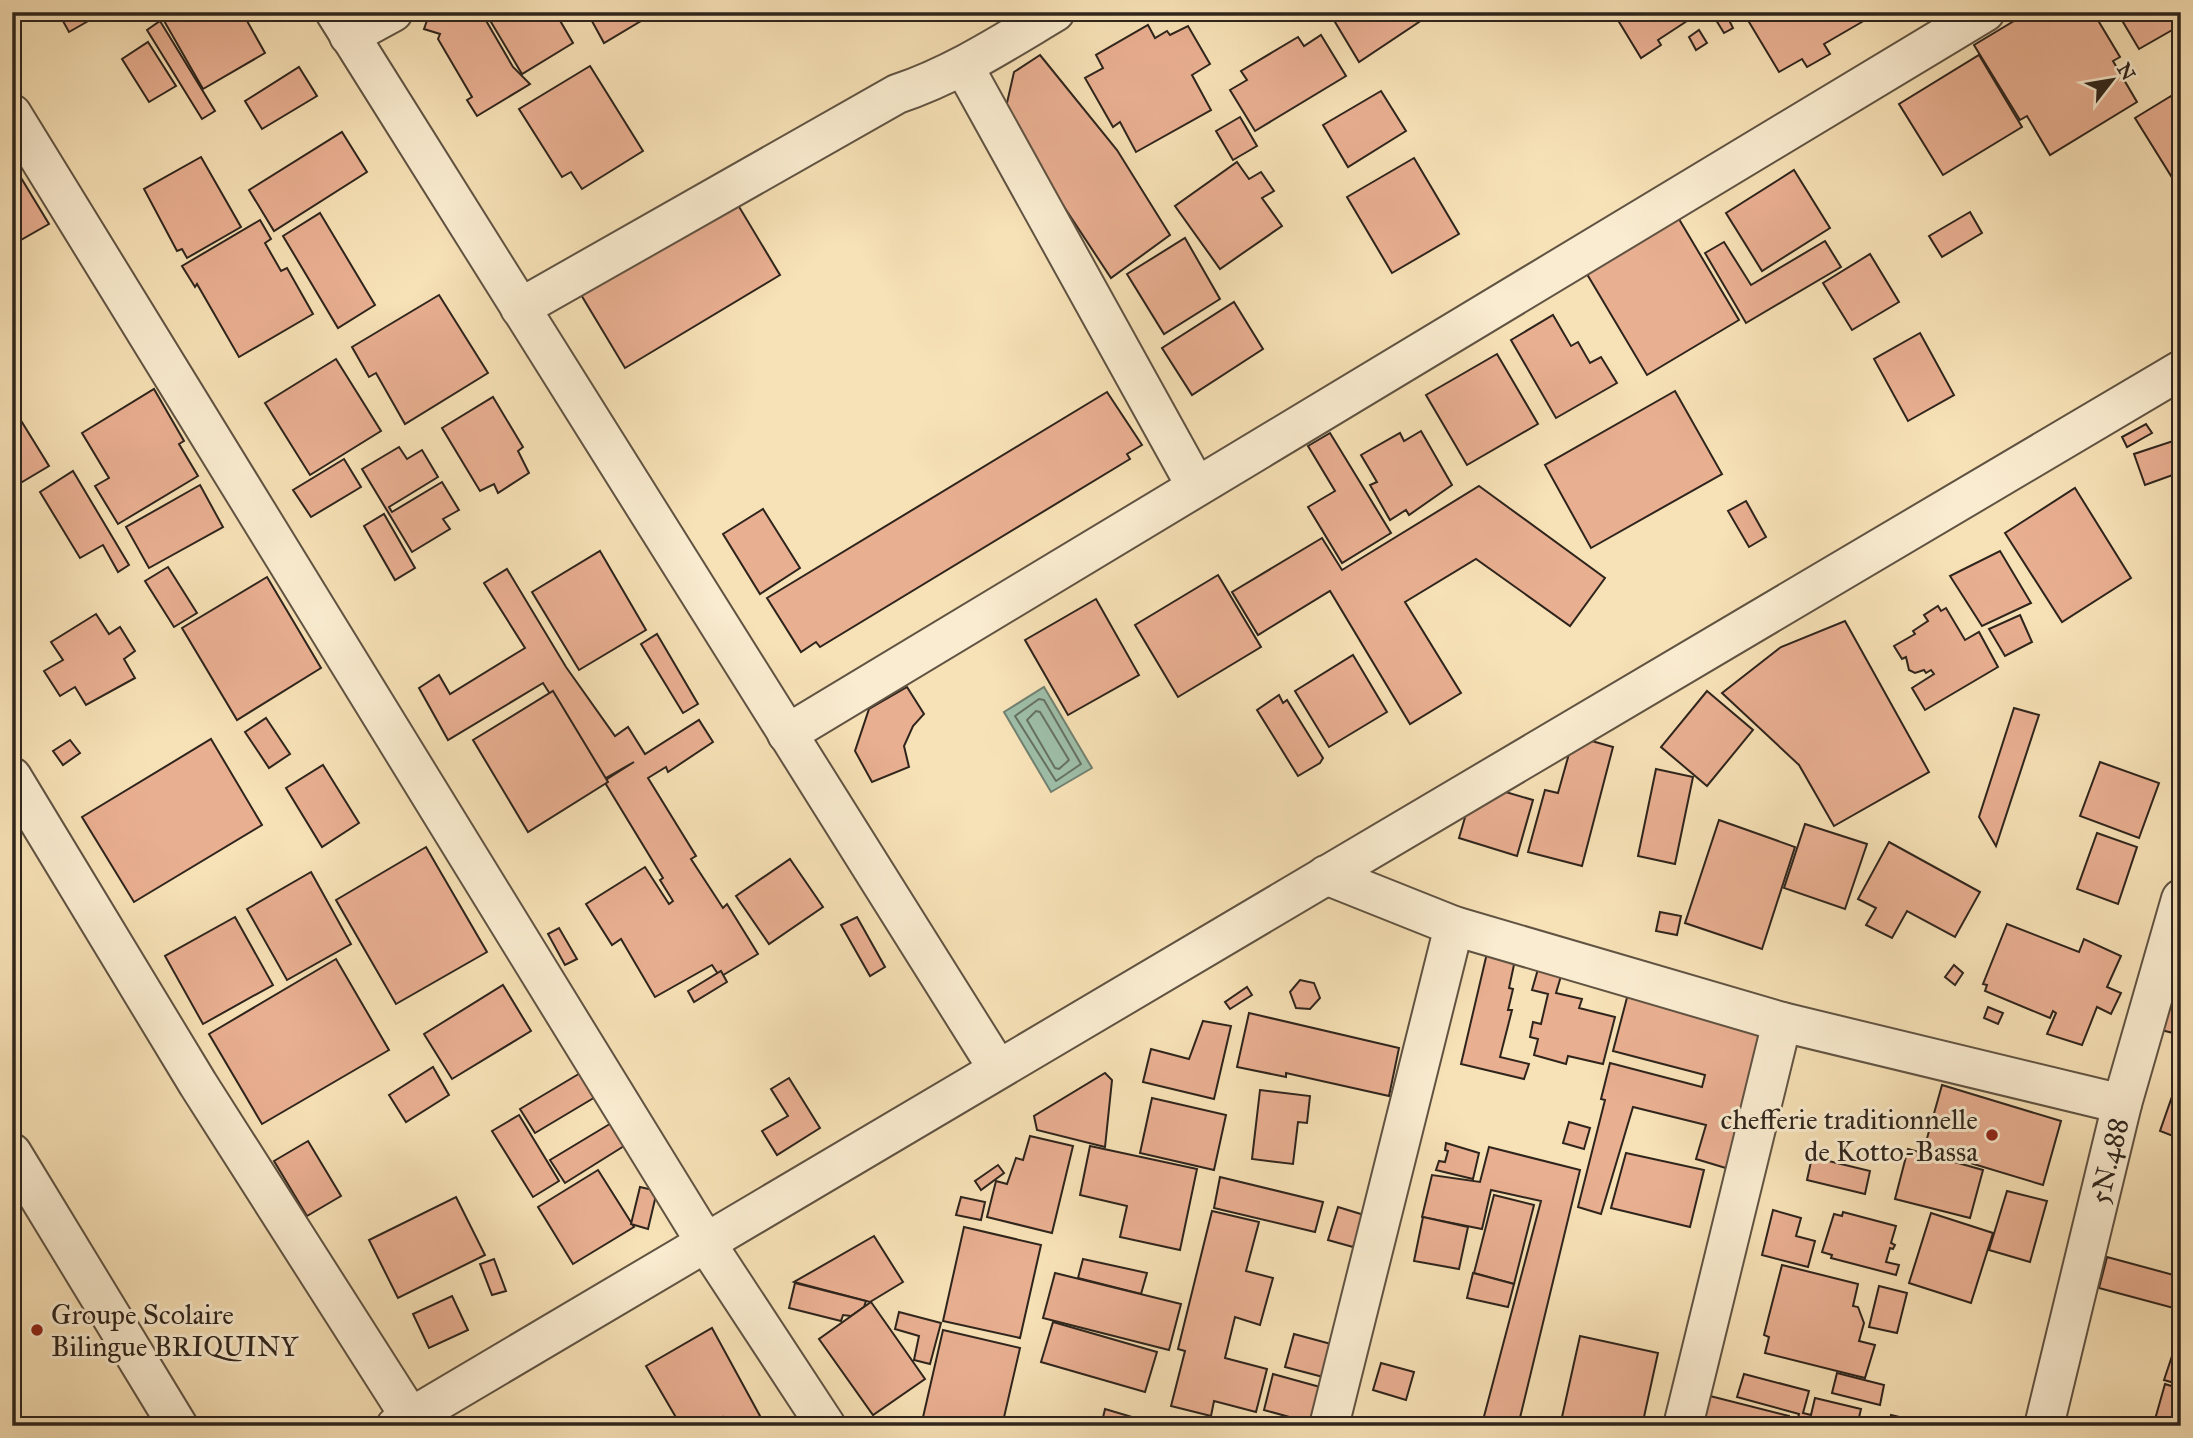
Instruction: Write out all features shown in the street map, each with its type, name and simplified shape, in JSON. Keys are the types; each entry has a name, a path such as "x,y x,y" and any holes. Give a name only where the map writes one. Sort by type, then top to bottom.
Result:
{"street":[{"path":"393,12 342,24 998,1069"},
{"path":"520,308 897,94 964,67 1055,12"},
{"path":"787,734 1985,12"},
{"path":"964,67 1196,486"},
{"path":"12,114 706,1243 826,1426"},
{"path":"12,777 408,1423 998,1069 2181,370"},
{"path":"1326,875 1454,926 1782,1022 2122,1104"},
{"name":"5N.488","path":"2044,1426 2122,1104 2181,899"},
{"path":"1329,1426 1454,926"},
{"path":"1683,1426 1782,1022"},
{"path":"12,1153 178,1426"}],"water":[{"path":"1044,687 1092,768 1051,792 1004,712"}],"building":[{"path":"58,12 104,12 69,32"},
{"path":"159,12 242,12 265,53 203,89"},
{"path":"430,12 481,12 513,67 530,84 477,116 467,100 472,97 438,39 440,34 424,29"},
{"path":"485,12 555,12 573,43 522,74"},
{"path":"587,12 656,12 604,43"},
{"path":"1329,12 1434,12 1359,62"},
{"path":"1613,12 1681,12 1687,21 1658,40 1661,45 1641,58"},
{"path":"1743,12 1863,12 1867,19 1824,44 1830,54 1807,67 1802,59 1779,72"},
{"path":"2029,12 2093,12 2120,57 2113,61 2137,102 2050,155 2027,116 2020,120 1974,45"},
{"path":"2117,12 2181,12 2181,25 2139,49"},
{"path":"1726,14 1733,28 1724,33 1716,20"},
{"path":"160,21 215,111 202,119 147,30"},
{"path":"1148,25 1155,38 1167,31 1170,35 1188,26 1210,64 1192,75 1211,110 1136,152 1120,122 1113,127 1085,78 1103,68 1096,55"},
{"path":"1699,30 1707,43 1696,50 1689,37"},
{"path":"1321,35 1346,76 1255,131 1230,90 1247,80 1241,71 1298,37 1304,46"},
{"path":"148,42 176,86 149,102 122,59"},
{"path":"1040,55 1117,150 1170,235 1111,278 1004,116 1014,72"},
{"path":"1979,55 2022,127 1943,175 1899,104"},
{"path":"590,66 643,151 582,189 571,172 562,177 519,109"},
{"path":"299,67 317,96 262,129 245,101"},
{"path":"1381,91 1406,131 1348,167 1323,125"},
{"path":"2171,96 2181,111 2181,192 2135,118"},
{"path":"1240,117 1257,146 1233,160 1216,131"},
{"path":"342,132 367,172 274,231 249,190"},
{"path":"201,157 241,227 187,258 182,249 177,251 144,189"},
{"path":"1414,158 1459,234 1392,273 1347,197"},
{"path":"1237,162 1249,179 1261,172 1274,191 1262,198 1282,226 1220,269 1175,206"},
{"path":"12,163 49,224 12,245"},
{"path":"1794,170 1830,228 1762,271 1726,213"},
{"path":"735,200 780,275 625,368 580,293"},
{"path":"1670,204 1739,320 1647,375 1578,259"},
{"path":"1970,212 1982,233 1942,257 1929,236"},
{"path":"320,213 375,305 338,328 283,236"},
{"path":"260,220 271,239 265,243 281,271 287,268 313,314 239,357 197,284 195,287 182,266"},
{"path":"1185,238 1220,299 1164,334 1127,274"},
{"path":"1825,241 1841,267 1746,323 1705,253 1724,242 1751,285"},
{"path":"1870,254 1899,302 1852,330 1823,283"},
{"path":"439,295 488,373 405,424 376,373 369,377 352,347"},
{"path":"1234,302 1263,349 1192,395 1162,348"},
{"path":"1553,315 1571,346 1578,342 1590,363 1601,357 1617,383 1556,418 1511,340"},
{"path":"1920,333 1954,395 1908,421 1874,359"},
{"path":"1497,354 1538,424 1467,465 1426,395"},
{"path":"336,359 381,431 310,475 265,403"},
{"path":"154,389 184,441 179,444 198,476 118,524 95,486 109,478 82,433"},
{"path":"1675,391 1722,474 1591,548 1545,465"},
{"path":"1107,392 1142,445 1127,454 1130,459 820,647 816,642 801,652 767,598"},
{"path":"493,397 523,447 518,451 529,473 498,493 494,484 480,491 442,428"},
{"path":"12,406 49,466 12,488"},
{"path":"2146,424 2152,433 2127,447 2122,437"},
{"path":"1421,431 1452,485 1409,515 1406,510 1390,520 1370,485 1377,482 1361,455 1400,433 1404,441"},
{"path":"1330,433 1391,533 1342,563 1308,507 1335,491 1308,446"},
{"path":"2179,439 2181,472 2145,485 2134,454"},
{"path":"399,447 407,459 422,450 438,477 389,507 392,512 442,482 459,510 443,519 450,529 412,552 362,469"},
{"path":"344,459 361,487 311,517 293,490"},
{"path":"73,471 129,565 118,572 103,545 80,558 40,492"},
{"path":"200,485 223,527 149,568 126,527"},
{"path":"1479,486 1605,578 1570,626 1476,559 1405,602 1461,693 1410,724 1330,591 1258,635 1232,592 1322,538 1342,570"},
{"path":"2075,488 2131,578 2062,622 2005,533"},
{"path":"1746,501 1766,537 1749,547 1728,511"},
{"path":"763,509 800,568 760,594 723,534"},
{"path":"384,514 415,568 395,580 364,526"},
{"path":"600,551 646,630 579,670 532,592"},
{"path":"2000,551 2031,603 1982,626 1950,576"},
{"path":"168,567 197,613 174,627 145,581"},
{"path":"507,569 566,667 615,736 628,727 645,754 699,720 713,742 668,772 666,767 648,778 696,856 691,859 723,908 727,904 758,954 720,977 712,965 655,997 621,939 612,945 586,904 645,867 669,904 673,901 660,880 663,878 604,781 634,762 604,779 543,683 448,740 419,688 439,675 450,694 525,648 484,583"},
{"path":"1218,575 1261,647 1178,697 1135,625"},
{"path":"267,577 321,668 237,720 182,628"},
{"path":"1096,599 1139,675 1068,715 1025,640"},
{"path":"1938,606 1941,611 1946,608 1965,640 1979,632 1998,667 1925,710 1912,688 1934,674 1931,670 1915,673 1909,670 1906,657 1902,659 1894,646 1915,634 1913,631 1928,621 1924,615"},
{"path":"96,614 109,634 120,627 135,651 124,659 135,678 86,705 75,687 60,696 44,671 63,660 51,642"},
{"path":"2020,615 2032,642 2005,656 1989,629"},
{"path":"1845,621 1929,772 1834,826 1799,765 1722,693 1781,647"},
{"path":"657,634 698,704 683,713 641,644"},
{"path":"1353,655 1387,712 1329,747 1295,691"},
{"path":"907,687 924,714 913,726 904,746 909,767 872,782 855,751 869,709"},
{"path":"553,691 608,782 528,832 473,740"},
{"path":"1707,691 1753,730 1707,786 1661,747"},
{"path":"1279,695 1283,703 1287,700 1323,758 1320,763 1298,776 1257,710"},
{"path":"2014,708 2039,715 1996,846 1979,817"},
{"path":"266,718 290,754 269,768 245,732"},
{"path":"1574,736 1613,747 1582,866 1528,852 1545,790 1558,793"},
{"path":"211,739 262,825 134,902 82,817"},
{"path":"70,740 80,753 63,765 53,751"},
{"path":"2100,762 2159,783 2139,838 2080,816"},
{"path":"323,765 359,823 322,847 286,788"},
{"path":"1656,769 1693,777 1675,864 1638,856"},
{"path":"1475,783 1533,800 1517,856 1459,838"},
{"path":"1719,820 1795,847 1762,949 1685,923"},
{"path":"1805,824 1867,844 1845,909 1784,888"},
{"path":"2097,833 2137,847 2118,904 2077,889"},
{"path":"1889,842 1980,892 1955,937 1907,911 1892,938 1866,925 1876,908 1858,899"},
{"path":"426,847 487,952 396,1004 336,900"},
{"path":"790,859 823,907 769,944 736,896"},
{"path":"311,872 351,944 287,980 247,909"},
{"path":"1660,912 1681,916 1677,935 1656,931"},
{"path":"235,917 273,985 203,1024 165,956"},
{"path":"857,917 885,967 870,976 841,925"},
{"path":"2007,924 2079,952 2084,939 2121,956 2107,987 2121,993 2111,1014 2097,1007 2082,1045 2047,1034 2056,1013 2053,1011 2050,1018 1985,991 1987,985 1983,984"},
{"path":"559,928 577,959 565,965 548,934"},
{"path":"1487,953 1515,960 1509,988 1513,989 1508,1010 1512,1010 1500,1057 1529,1064 1524,1079 1461,1064"},
{"path":"336,959 389,1050 262,1124 209,1034"},
{"path":"1954,965 1963,973 1955,985 1945,977"},
{"path":"1538,969 1561,976 1556,993 1582,999 1579,1008 1615,1017 1603,1064 1568,1056 1566,1064 1534,1055 1538,1039 1530,1037 1533,1022 1541,1024 1548,994 1532,990"},
{"path":"721,971 727,982 694,1002 688,991"},
{"path":"1300,980 1314,983 1320,998 1310,1009 1296,1008 1290,992"},
{"path":"503,985 531,1031 452,1079 424,1034"},
{"path":"1247,987 1252,995 1230,1009 1225,1002"},
{"path":"1629,990 1771,1027 1729,1169 1696,1159 1706,1125 1633,1107 1601,1214 1578,1207 1605,1100 1601,1099 1610,1063 1702,1087 1705,1075 1613,1051"},
{"path":"2169,1003 2181,1006 2181,1035 2161,1030"},
{"path":"1988,1007 2003,1013 1998,1024 1984,1018"},
{"path":"1249,1013 1399,1048 1389,1096 1286,1073 1286,1077 1237,1067"},
{"path":"1203,1021 1231,1026 1214,1099 1143,1082 1151,1049 1189,1059"},
{"path":"433,1067 449,1095 406,1122 389,1095"},
{"path":"587,1069 602,1093 535,1133 520,1109"},
{"path":"1105,1073 1112,1080 1105,1147 1037,1130 1034,1116"},
{"path":"789,1078 820,1128 777,1155 762,1131 788,1116 771,1089"},
{"name":"chefferie traditionnelle de Kotto-Bassa","path":"1942,1085 2061,1121 2043,1185 1924,1149"},
{"path":"2175,1088 2181,1090 2181,1139 2160,1131"},
{"path":"1260,1090 1310,1096 1307,1123 1298,1122 1293,1164 1252,1159"},
{"path":"1152,1098 1226,1115 1214,1170 1140,1153"},
{"path":"519,1115 559,1181 533,1197 492,1131"},
{"path":"618,1119 632,1141 565,1183 550,1160"},
{"path":"1569,1122 1590,1128 1584,1149 1563,1143"},
{"path":"1030,1136 1073,1146 1052,1233 987,1217 996,1181 1007,1184 1016,1158 1023,1160"},
{"path":"308,1141 341,1196 307,1216 274,1161"},
{"path":"1446,1143 1479,1153 1473,1179 1436,1170 1439,1161 1445,1162 1448,1151 1445,1150"},
{"path":"1090,1146 1197,1169 1180,1250 1120,1237 1127,1206 1080,1195"},
{"path":"1489,1147 1580,1170 1518,1426 1482,1424 1541,1201 1491,1190 1482,1229 1422,1217 1432,1175 1480,1182"},
{"path":"1908,1149 1983,1170 1970,1218 1895,1199"},
{"path":"1626,1153 1704,1170 1690,1227 1611,1208"},
{"path":"1812,1157 1870,1171 1865,1194 1807,1180"},
{"path":"998,1165 1004,1173 981,1190 975,1181"},
{"path":"598,1170 634,1227 573,1264 538,1207"},
{"path":"1220,1177 1323,1202 1315,1232 1214,1208"},
{"path":"640,1187 657,1191 648,1229 631,1224"},
{"path":"2007,1191 2047,1201 2030,1262 1989,1250"},
{"path":"1494,1195 1534,1205 1514,1284 1474,1273"},
{"path":"456,1197 485,1255 398,1298 369,1240"},
{"path":"961,1197 985,1202 981,1220 956,1215"},
{"path":"1338,1207 1364,1215 1353,1247 1328,1240"},
{"path":"1773,1210 1801,1218 1796,1236 1815,1241 1808,1267 1762,1255"},
{"path":"1212,1211 1259,1222 1246,1271 1273,1278 1260,1325 1235,1317 1225,1358 1267,1369 1256,1412 1214,1401 1211,1416 1171,1406 1185,1351 1178,1349"},
{"path":"1843,1212 1896,1226 1891,1243 1895,1245 1893,1249 1890,1248 1886,1262 1899,1265 1896,1275 1831,1258 1832,1255 1822,1252 1834,1214 1842,1216"},
{"path":"1931,1213 1993,1233 1971,1303 1909,1283"},
{"path":"1423,1217 1468,1227 1459,1269 1414,1261"},
{"path":"964,1227 1041,1245 1020,1338 943,1321"},
{"path":"874,1236 903,1282 870,1302 794,1282"},
{"path":"2107,1257 2181,1277 2181,1310 2099,1288"},
{"path":"494,1259 506,1291 492,1295 480,1264"},
{"path":"1083,1259 1147,1273 1141,1294 1078,1278"},
{"path":"1782,1265 1858,1284 1853,1306 1858,1307 1864,1323 1859,1341 1875,1345 1865,1378 1765,1353 1769,1337 1764,1335"},
{"path":"1055,1273 1181,1304 1169,1350 1043,1318"},
{"path":"1473,1273 1514,1284 1508,1307 1467,1298"},
{"path":"795,1283 866,1301 864,1307 851,1316 843,1315 841,1321 789,1308"},
{"path":"1879,1286 1907,1293 1897,1333 1869,1327"},
{"path":"452,1296 468,1330 429,1348 413,1314"},
{"path":"871,1302 925,1379 873,1415 819,1339"},
{"path":"899,1312 941,1323 930,1364 914,1360 919,1336 895,1329"},
{"path":"1053,1322 1157,1352 1145,1392 1041,1362"},
{"path":"712,1328 760,1416 743,1426 728,1426 723,1417 711,1425 708,1419 696,1426 681,1426 646,1366"},
{"path":"2181,1329 2181,1385 2164,1380"},
{"path":"943,1330 1020,1348 1002,1426 921,1426"},
{"path":"1294,1334 1331,1344 1323,1377 1285,1367"},
{"path":"1580,1336 1658,1353 1642,1426 1560,1426"},
{"path":"1381,1363 1414,1372 1406,1400 1373,1390"},
{"path":"1837,1373 1884,1385 1880,1405 1832,1393"},
{"path":"1273,1374 1320,1387 1311,1423 1264,1410"},
{"path":"1744,1374 1809,1391 1803,1413 1811,1415 1815,1398 1861,1409 1857,1426 1796,1426 1799,1414 1737,1397"},
{"path":"2165,1384 2181,1389 2181,1426 2154,1423"},
{"path":"1710,1396 1789,1416 1787,1426 1703,1426"},
{"path":"1105,1409 1156,1424 1101,1426"},
{"path":"1891,1415 1938,1426 1889,1426"}],"place":[{"name":"chefferie traditionnelle de Kotto-Bassa","path":"1992,1135"},
{"name":"Groupe Scolaire Bilingue BRIQUINY","path":"37,1330"}]}
